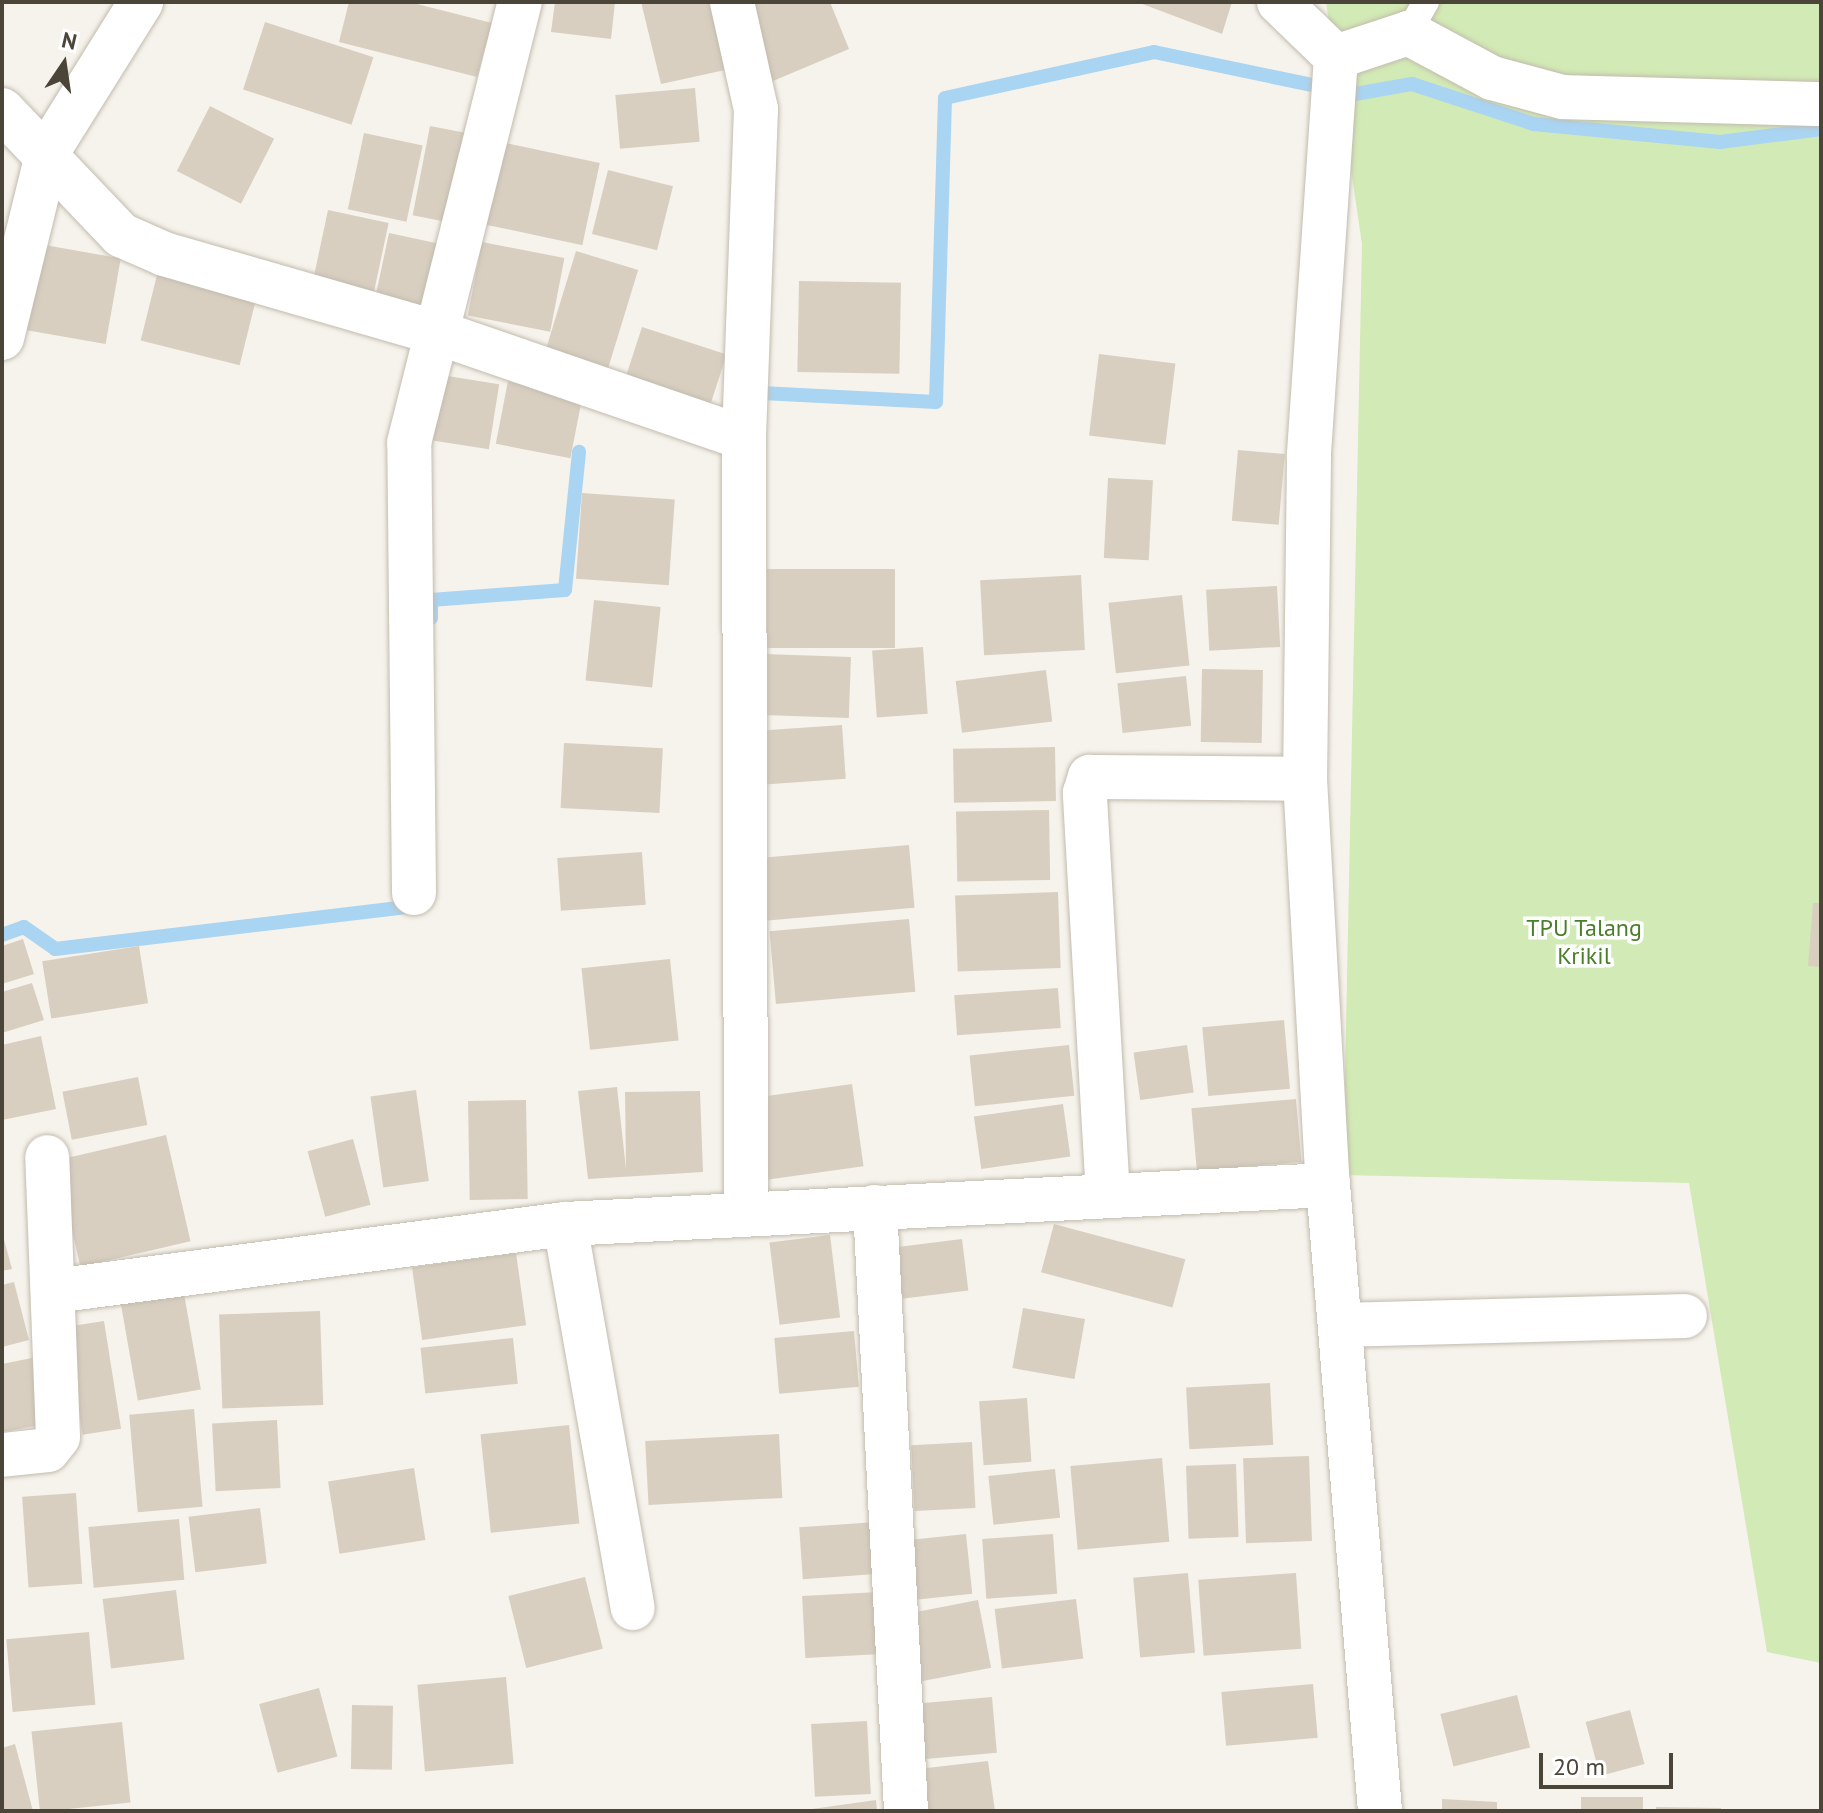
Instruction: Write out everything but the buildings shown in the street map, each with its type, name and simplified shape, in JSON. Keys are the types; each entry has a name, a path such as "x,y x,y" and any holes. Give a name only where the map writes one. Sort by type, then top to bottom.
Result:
{"street":[{"path":"2,338 48,151 141,2"},
{"path":"414,893 417,683 407,466 442,334 520,2"},
{"path":"732,2 756,109 744,438 746,1214"},
{"path":"1279,2 1334,82 1309,457 1305,779 1328,1185 1380,1811"},
{"path":"1334,82 1417,18 1492,78 1563,97 1821,104"},
{"path":"2,110 48,151 121,235 442,334 744,438"},
{"path":"1108,1196 1085,793 1090,777 1305,779"},
{"path":"2,1455 48,1450 58,1437 47,1157"},
{"path":"54,1291 565,1224 1328,1185"},
{"path":"875,1207 906,1811"},
{"path":"565,1224 633,1608"},
{"path":"1342,1325 1685,1316"}],"green space":[{"name":"TPU Talang Krikil","path":"1326,2 1821,2 1821,1663 1767,1652 1689,1183 1343,1175 1362,244"}],"waterway":[{"path":"760,401 760,393 936,402 945,98 1154,52 1355,94 1412,84 1534,124 1720,142 1821,129"},
{"path":"431,618 431,600 565,590 579,452"},
{"path":"2,935 24,927 55,949 417,906"}]}
